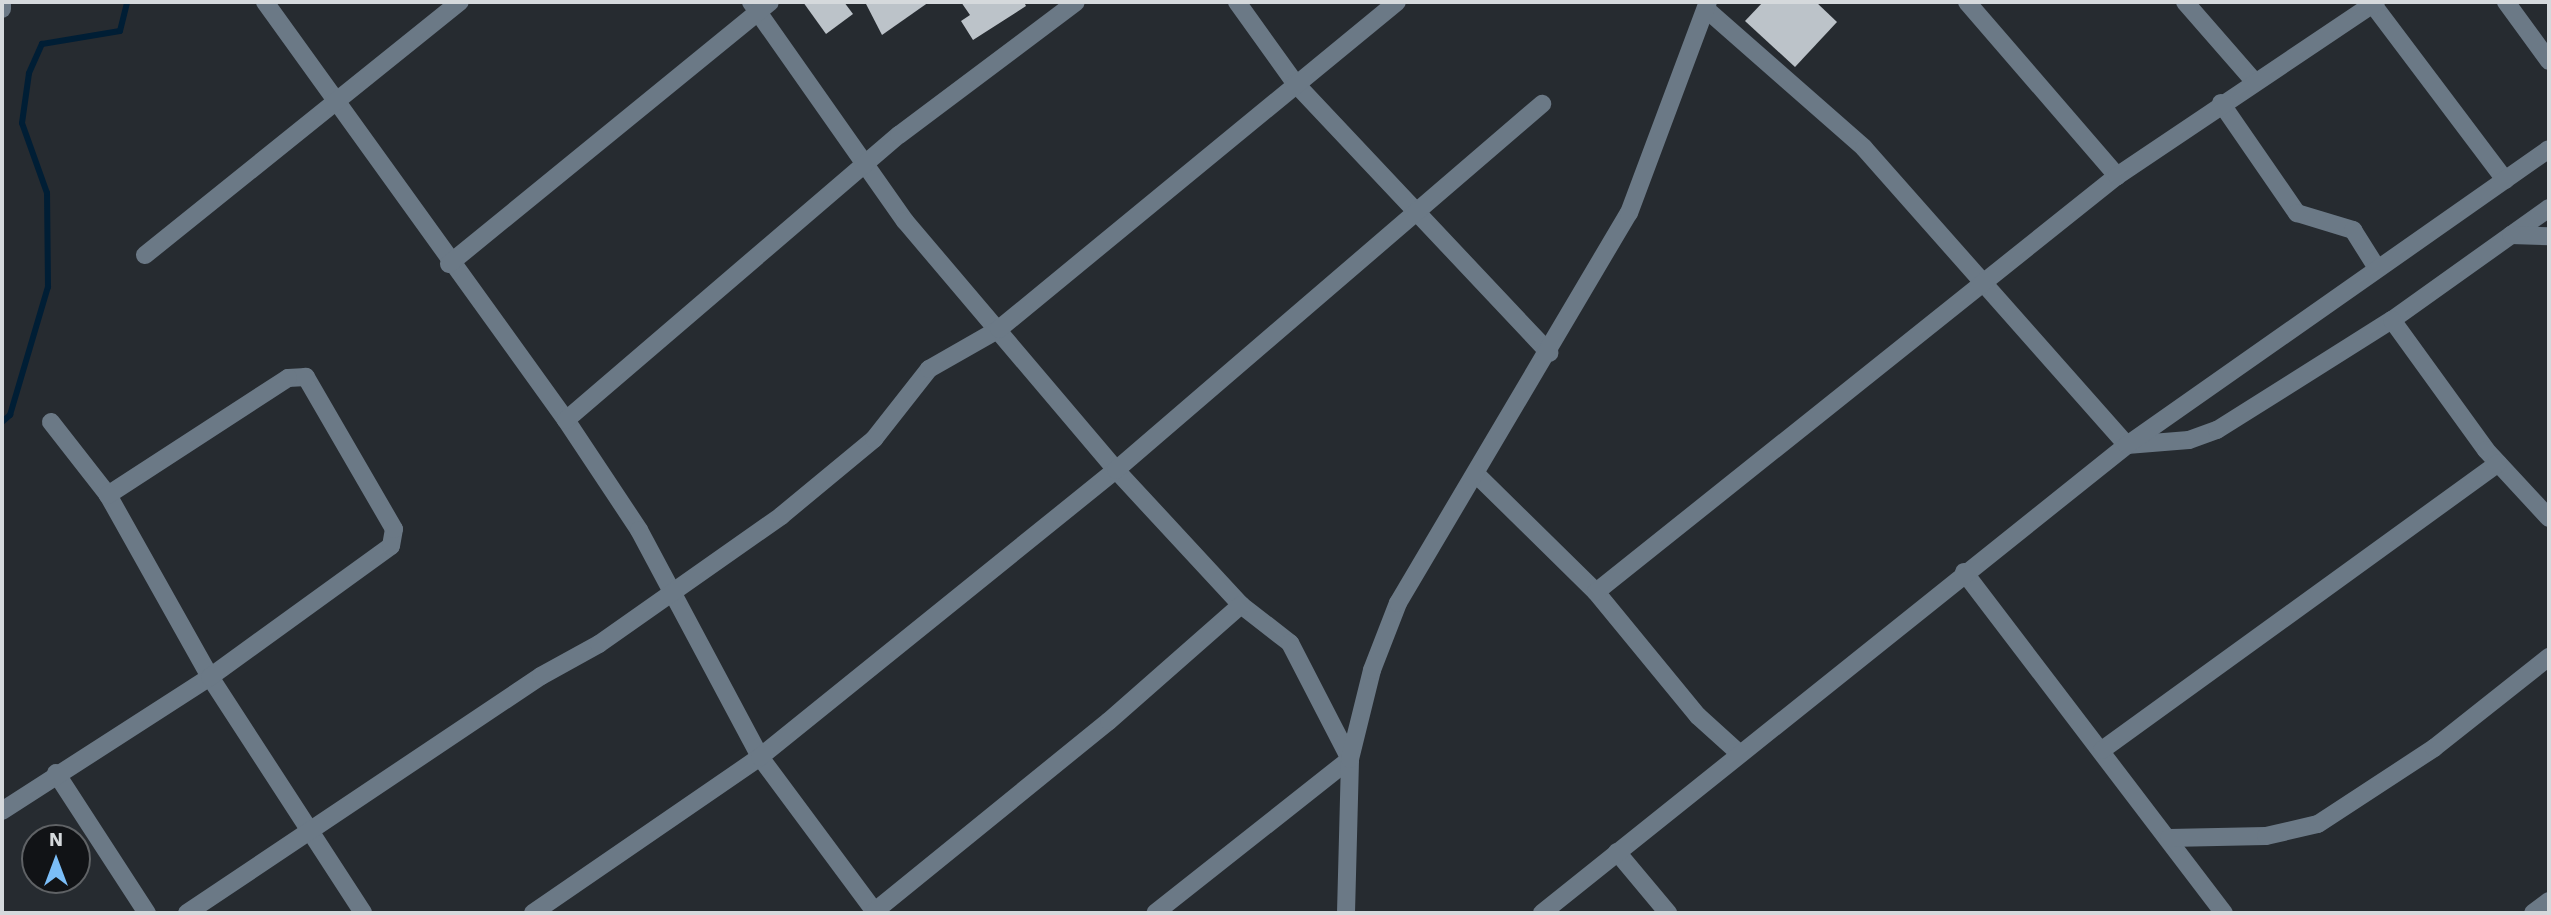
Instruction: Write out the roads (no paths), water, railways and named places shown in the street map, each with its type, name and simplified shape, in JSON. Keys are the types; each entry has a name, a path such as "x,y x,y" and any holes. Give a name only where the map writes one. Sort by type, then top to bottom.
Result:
{"street":[{"path":"2,2 2,9"},
{"path":"265,2 337,100 449,264 566,420 639,530 760,757 876,912 1109,721 1241,605"},
{"path":"145,255 460,2"},
{"path":"566,420 864,165 1076,2"},
{"path":"1237,2 1295,83 1549,353"},
{"path":"187,913 307,830 671,592 864,448 929,369 999,329 1396,2"},
{"path":"1967,2 2117,176"},
{"path":"2185,2 2253,80"},
{"path":"2506,2 2549,61"},
{"path":"1596,592 2117,176 2253,80 2373,3 2505,180"},
{"path":"449,264 760,5 864,165 1116,470 1241,605 1290,643 1350,759"},
{"path":"1346,913 1350,759 1372,670 1398,603 1549,353 1644,182 1707,5 1864,148 2127,444"},
{"path":"2221,103 2297,213 2353,230 2375,265"},
{"path":"533,913 760,757 1116,470 1414,209 1542,104"},
{"path":"1542,913 2127,444 2375,265 2549,149"},
{"path":"2127,444 2189,440 2217,429 2392,320 2549,208"},
{"path":"2511,235 2549,236"},
{"path":"2392,320 2498,463 2549,518"},
{"path":"2,811 56,773 210,677 391,547 390,513 306,377 288,378 108,495"},
{"path":"51,422 108,495 210,677 363,913"},
{"path":"2102,750 2498,463"},
{"path":"1476,474 1596,592 1698,716 1739,753"},
{"path":"1964,572 2169,838 2221,912"},
{"path":"2169,838 2266,836 2318,824 2434,748 2549,657"},
{"path":"1155,913 1350,759"},
{"path":"56,773 147,913"},
{"path":"1617,852 1668,913"},
{"path":"2533,913 2549,901"}],"waterway":[{"path":"2,422 10,415 48,287 47,193 22,123 29,73 42,44 120,31 127,2"}]}
